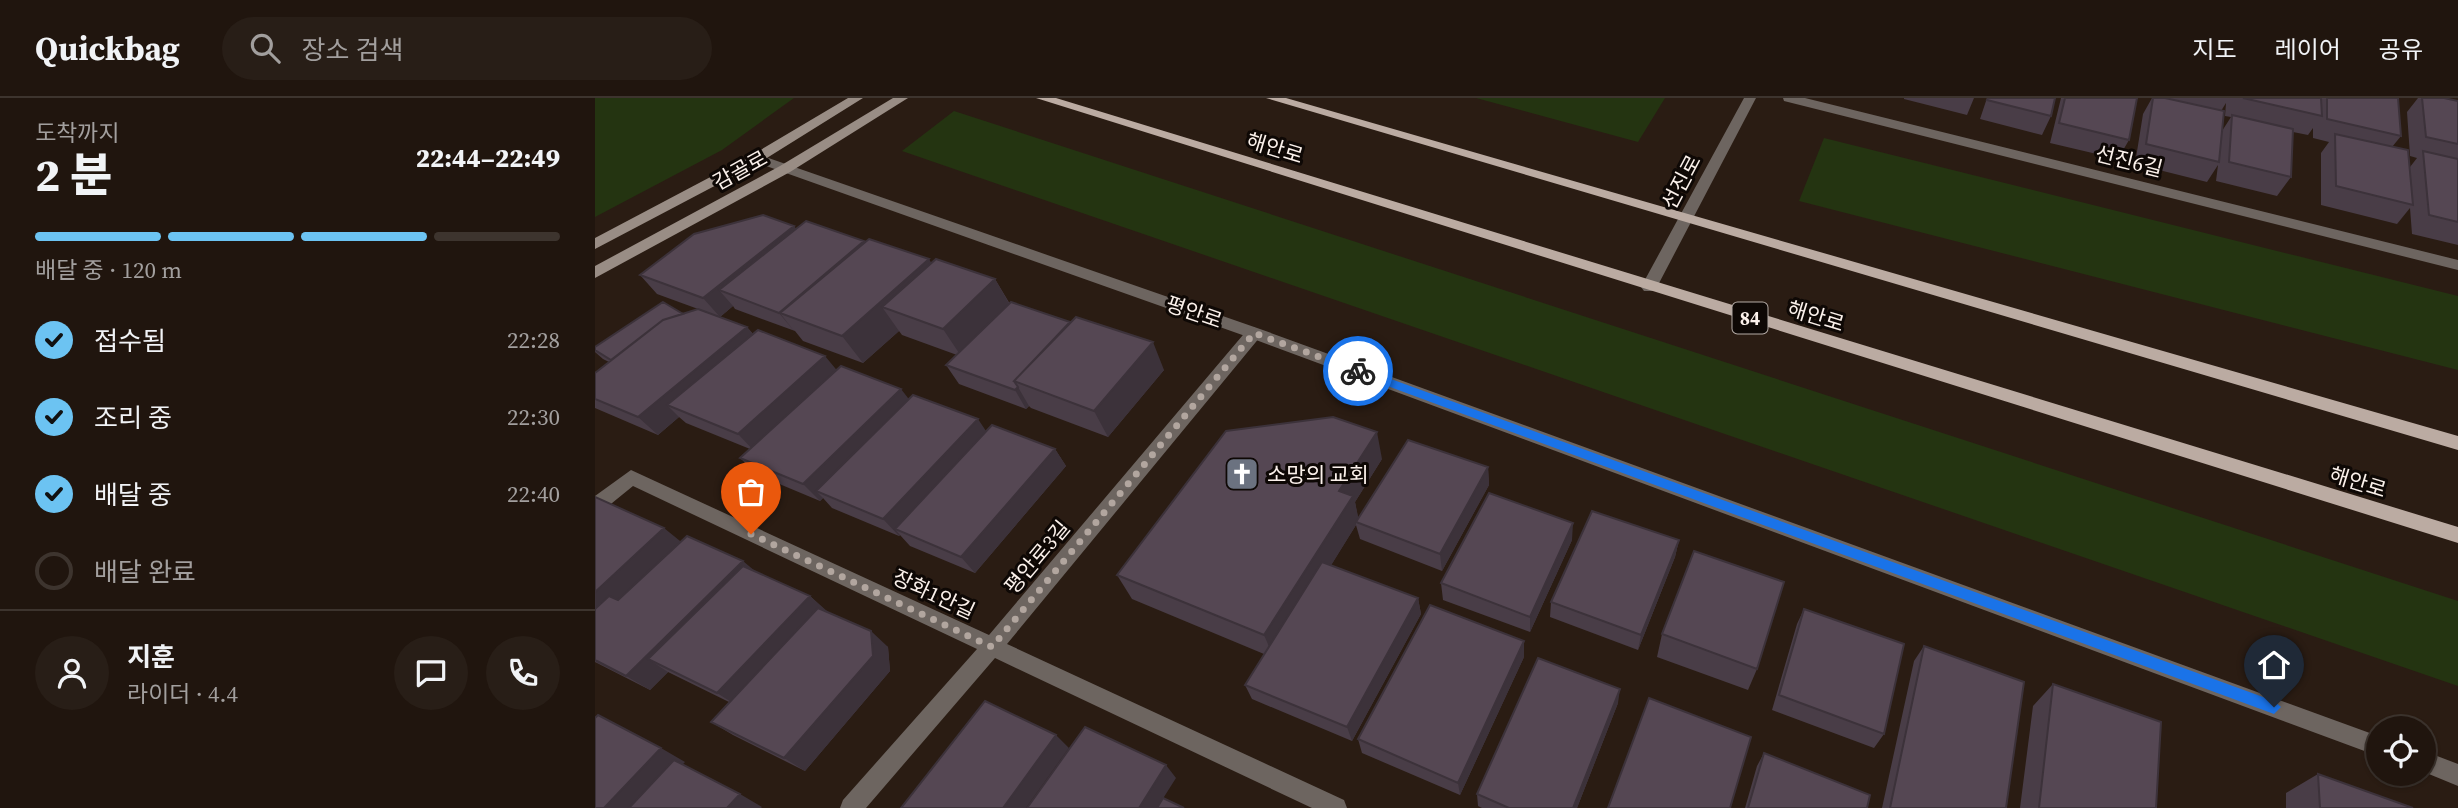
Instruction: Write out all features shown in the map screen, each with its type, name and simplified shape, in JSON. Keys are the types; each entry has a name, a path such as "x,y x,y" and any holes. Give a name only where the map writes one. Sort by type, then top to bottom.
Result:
{"main road":[{"name":"감골로","path":"595,244 757,158 857,98"},
{"name":"감골로","path":"595,273 785,169 902,98"},
{"name":"해안로","path":"1042,98 2458,535"},
{"path":"1272,98 2458,443"}],"street":[{"name":"선진로","path":"1649,287 1751,98"},
{"name":"선진6길","path":"1789,98 2458,265"},
{"name":"평안로","path":"757,158 1254,333 2366,742"},
{"name":"평안로3길","path":"851,808 992,647 1254,333"},
{"name":"장화1안길","path":"595,507 631,477 1336,808"},
{"path":"2436,767 2458,775"}],"green space":[{"path":"595,98 794,98 722,150 595,217"},
{"path":"1476,98 1665,98 1638,142"},
{"path":"954,111 2458,601 2458,686 902,151"},
{"path":"1824,138 2458,296 2458,370 1799,201"}],"building":[{"path":"2055,98 2051,116 1987,100"},
{"path":"2065,98 2137,98 2129,140 2059,123"},
{"path":"2153,98 2165,98 2224,111 2219,162 2146,144"},
{"path":"2243,98 2321,98 2322,116"},
{"path":"2327,98 2398,98 2401,136 2327,119"},
{"path":"2422,98 2458,101 2458,144 2426,137"},
{"path":"2232,115 2293,129 2291,177 2229,162"},
{"path":"2335,134 2408,150 2413,205 2336,186"},
{"path":"2423,151 2458,159 2458,222 2429,215"},
{"path":"763,215 794,226 703,298 640,275 694,234"},
{"path":"806,221 864,241 779,313 719,290"},
{"path":"869,239 929,259 842,336 780,313"},
{"path":"936,259 995,279 943,329 882,307"},
{"path":"663,302 683,314 663,320 611,360 595,350 595,347"},
{"path":"1011,302 1070,322 1014,381 1018,387 1015,390 946,365"},
{"path":"698,309 747,327 638,417 595,399 595,373 663,320"},
{"path":"1076,317 1153,342 1094,411 1014,381"},
{"path":"758,330 825,356 738,434 667,405"},
{"path":"841,366 901,389 803,484 740,458"},
{"path":"913,395 978,419 883,519 816,491"},
{"path":"1333,417 1377,432 1339,491 1353,496 1264,635 1117,575 1226,431"},
{"path":"992,425 1055,449 961,557 895,529"},
{"path":"1408,440 1488,467 1440,554 1356,522"},
{"path":"1489,493 1573,523 1530,617 1441,583"},
{"path":"595,497 664,528 595,592"},
{"path":"1592,511 1679,540 1641,635 1551,602"},
{"path":"687,536 743,561 626,676 595,660 595,609 609,596 618,600"},
{"path":"1694,551 1784,582 1757,669 1662,634"},
{"path":"1322,562 1418,598 1347,727 1245,685"},
{"path":"743,566 810,596 717,693 648,659"},
{"path":"1430,605 1524,641 1458,783 1358,739"},
{"path":"818,608 871,631 873,656 784,758 711,722"},
{"path":"1804,609 1904,644 1884,734 1779,695"},
{"path":"1924,646 2024,682 2006,808 1890,808"},
{"path":"1538,658 1620,689 1573,808 1509,808 1477,794"},
{"path":"2053,684 2161,722 2156,808 2039,808"},
{"path":"1649,698 1751,737 1730,808 1608,808"},
{"path":"985,701 1056,735 1003,808 901,808"},
{"path":"598,715 661,748 604,808 595,808 595,718"},
{"path":"1085,727 1166,765 1139,808 1027,808"},
{"path":"1764,753 1870,795 1867,808 1748,808"},
{"path":"674,760 740,794 727,808 629,808"},
{"path":"2318,774 2413,808 2320,808"},
{"path":"1163,798 1184,808 1157,808"}],"way so far":[{"path":"751,534 992,647 1254,333 1358,371"}],"place":[{"name":"소망의 교회","path":"1242,474"}],"route":[{"path":"1358,371 2274,707"}]}
